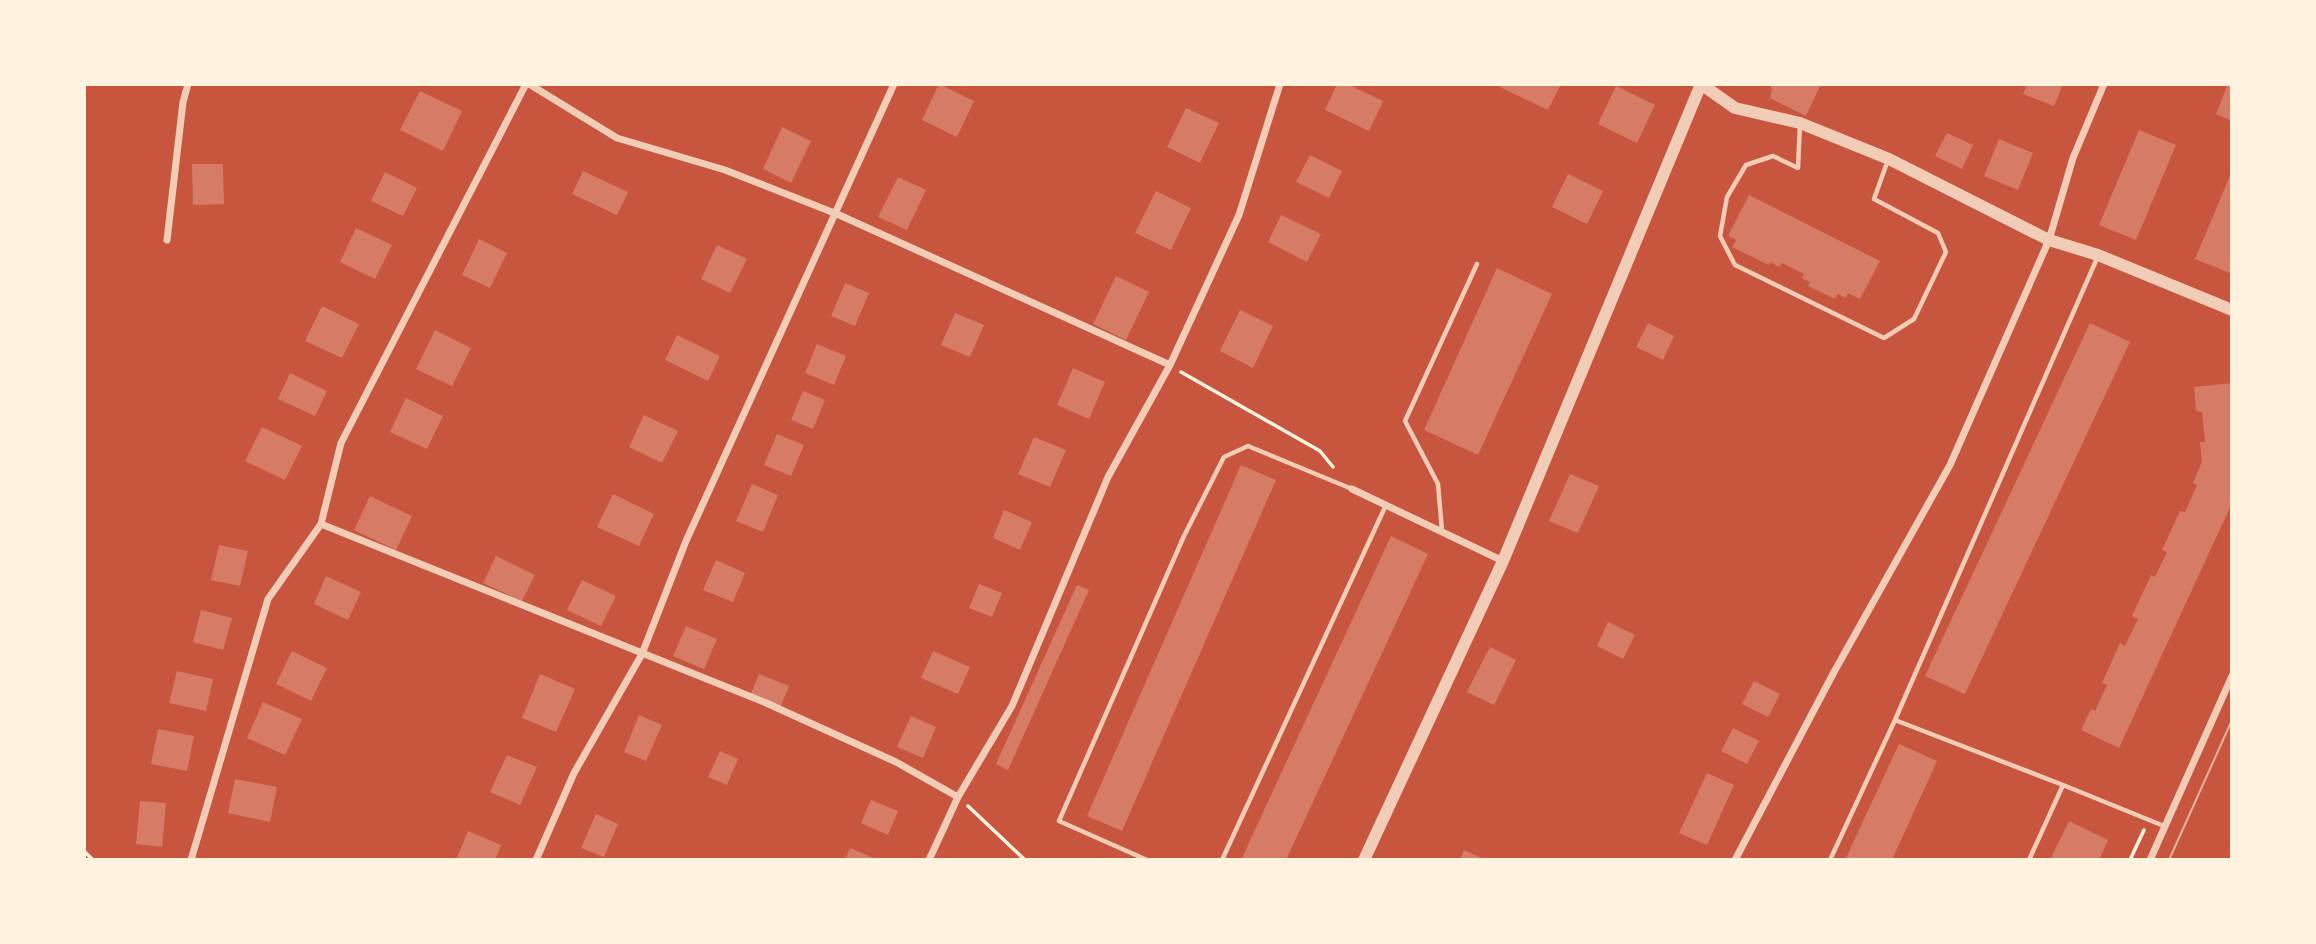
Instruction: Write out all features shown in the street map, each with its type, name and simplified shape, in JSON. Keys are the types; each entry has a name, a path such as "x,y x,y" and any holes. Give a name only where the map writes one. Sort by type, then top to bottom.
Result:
{"street":[{"path":"167,240 183,102 188,84"},
{"path":"191,860 268,599 321,524 341,443 527,84 617,138 725,170 837,215 1170,365"},
{"path":"536,860 574,774 642,654 687,541 837,215 894,84"},
{"path":"929,860 958,797 1012,706 1108,477 1170,365 1239,215 1280,84"},
{"path":"1364,860 1503,561 1701,84 1735,108 1800,123 1889,159 2049,240 2098,255 2232,310"},
{"path":"1735,860 1834,671 1950,465 2049,240 2073,158 2104,84"},
{"path":"1352,489 1503,561"},
{"path":"321,524 764,702 884,756 958,797"},
{"path":"2150,860 2232,677"}],"lane":[{"path":"1800,123 1798,168 1773,156 1746,165 1727,197 1720,236 1735,265 1884,338 1914,320 1946,252 1938,233 1874,199 1889,159"},
{"path":"1830,860 1895,720 2098,255"},
{"path":"1442,532 1438,484 1405,421 1477,264"},
{"path":"1147,860 1059,821 1184,536 1224,457 1248,446 1352,489"},
{"path":"1222,860 1386,505"},
{"path":"1895,720 2165,827"},
{"path":"2029,860 2063,785"}],"path":[{"path":"1170,365 1320,451 1352,489"},
{"path":"958,797 1025,860"},
{"path":"2130,860 2148,820"},
{"path":"84,851 93,860"}],"building":[{"path":"939,84 974,101 957,137 922,120"},
{"path":"1337,84 1347,84 1383,101 1369,131 1325,110"},
{"path":"1501,84 1561,84 1548,110 1500,87"},
{"path":"1770,84 1821,84 1806,116 1770,98"},
{"path":"2027,84 2063,84 2054,106 2023,94"},
{"path":"2228,84 2232,84 2232,121 2216,114"},
{"path":"1616,86 1655,105 1637,143 1598,124"},
{"path":"420,91 462,111 443,151 400,130"},
{"path":"1186,108 1219,123 1200,163 1167,147"},
{"path":"782,127 811,141 791,183 763,169"},
{"path":"2139,130 2176,145 2136,240 2099,225"},
{"path":"1947,133 1973,145 1962,169 1935,156"},
{"path":"1999,139 2033,153 2018,190 1984,176"},
{"path":"1310,155 1342,171 1329,198 1296,182"},
{"path":"192,164 223,164 224,204 193,205"},
{"path":"583,171 628,192 617,215 572,194"},
{"path":"2232,171 2232,274 2195,259"},
{"path":"385,172 417,188 403,216 371,201"},
{"path":"1568,174 1603,191 1587,224 1552,207"},
{"path":"898,177 926,190 907,230 878,217"},
{"path":"1156,191 1191,208 1171,250 1135,233"},
{"path":"1749,195 1880,261 1860,299 1848,293 1846,298 1838,294 1835,299 1808,286 1810,282 1802,278 1804,274 1782,263 1779,267 1770,262 1769,265 1732,247 1736,240 1728,236"},
{"path":"1281,215 1321,234 1307,262 1268,242"},
{"path":"356,228 392,245 375,279 340,262"},
{"path":"479,239 507,253 490,288 462,275"},
{"path":"717,245 747,259 730,293 701,279"},
{"path":"1497,268 1552,294 1478,455 1424,430"},
{"path":"1116,276 1149,292 1126,340 1093,324"},
{"path":"845,283 869,293 855,326 831,316"},
{"path":"322,306 359,324 342,358 305,341"},
{"path":"1240,310 1273,326 1253,368 1220,351"},
{"path":"955,313 984,325 970,357 941,345"},
{"path":"1648,323 1674,336 1663,360 1636,347"},
{"path":"2090,323 2130,342 1965,694 1925,676"},
{"path":"435,330 471,348 452,386 416,369"},
{"path":"677,335 720,356 708,381 665,360"},
{"path":"817,344 846,356 834,385 805,373"},
{"path":"1073,368 1105,382 1089,419 1057,405"},
{"path":"290,373 327,391 315,416 278,399"},
{"path":"2232,383 2232,503 2119,748 2081,730 2091,709 2095,711 2107,685 2102,683 2120,643 2125,646 2138,619 2132,616 2151,575 2155,577 2167,552 2162,550 2180,511 2185,512 2197,485 2193,483 2202,462 2200,442 2205,442 2202,412 2196,411 2194,387"},
{"path":"803,391 825,400 813,429 791,420"},
{"path":"406,398 443,416 427,449 390,432"},
{"path":"644,415 678,431 662,463 629,447"},
{"path":"262,427 302,446 285,480 245,461"},
{"path":"777,434 804,445 791,476 764,465"},
{"path":"1034,437 1066,450 1050,487 1018,474"},
{"path":"1241,465 1276,480 1122,831 1087,816"},
{"path":"1570,474 1599,486 1578,533 1549,521"},
{"path":"752,484 778,495 763,532 736,521"},
{"path":"613,494 654,514 639,546 597,527"},
{"path":"370,496 412,516 396,550 354,530"},
{"path":"1004,510 1032,522 1020,550 993,538"},
{"path":"1391,536 1428,554 1286,860 1241,860"},
{"path":"219,545 248,551 240,586 211,580"},
{"path":"496,556 535,575 522,601 483,583"},
{"path":"716,560 745,573 733,602 703,590"},
{"path":"326,576 361,592 348,620 314,604"},
{"path":"582,580 616,596 601,626 567,610"},
{"path":"979,584 1002,593 992,617 969,608"},
{"path":"1077,585 1089,590 1008,770 996,764"},
{"path":"201,610 232,618 223,650 193,642"},
{"path":"1608,622 1635,635 1623,659 1597,646"},
{"path":"686,626 717,639 704,669 673,656"},
{"path":"1490,647 1516,660 1494,705 1467,692"},
{"path":"292,651 327,668 311,701 276,684"},
{"path":"933,651 970,667 958,694 921,678"},
{"path":"177,671 213,679 206,711 169,703"},
{"path":"540,674 575,689 556,732 522,718"},
{"path":"759,674 789,686 780,709 750,696"},
{"path":"1754,681 1780,694 1768,717 1742,704"},
{"path":"263,702 302,719 285,755 247,738"},
{"path":"639,715 662,725 646,761 624,752"},
{"path":"911,716 936,727 923,758 897,747"},
{"path":"1733,728 1759,741 1747,764 1721,751"},
{"path":"158,729 194,736 187,771 151,764"},
{"path":"1899,744 1937,761 1892,860 1845,860"},
{"path":"720,751 738,759 727,785 708,777"},
{"path":"507,755 537,767 520,805 490,792"},
{"path":"1707,773 1734,785 1707,845 1679,833"},
{"path":"235,779 277,787 270,822 228,813"},
{"path":"871,800 898,811 888,835 861,823"},
{"path":"140,801 166,803 162,847 136,844"},
{"path":"596,814 618,824 604,857 581,848"},
{"path":"2069,821 2108,840 2099,860 2050,860"},
{"path":"468,831 501,845 495,860 456,860"},
{"path":"850,848 878,860 845,860"},
{"path":"1464,850 1486,860 1460,860"}],"tram line":[{"path":"2169,860 2232,720"}]}
